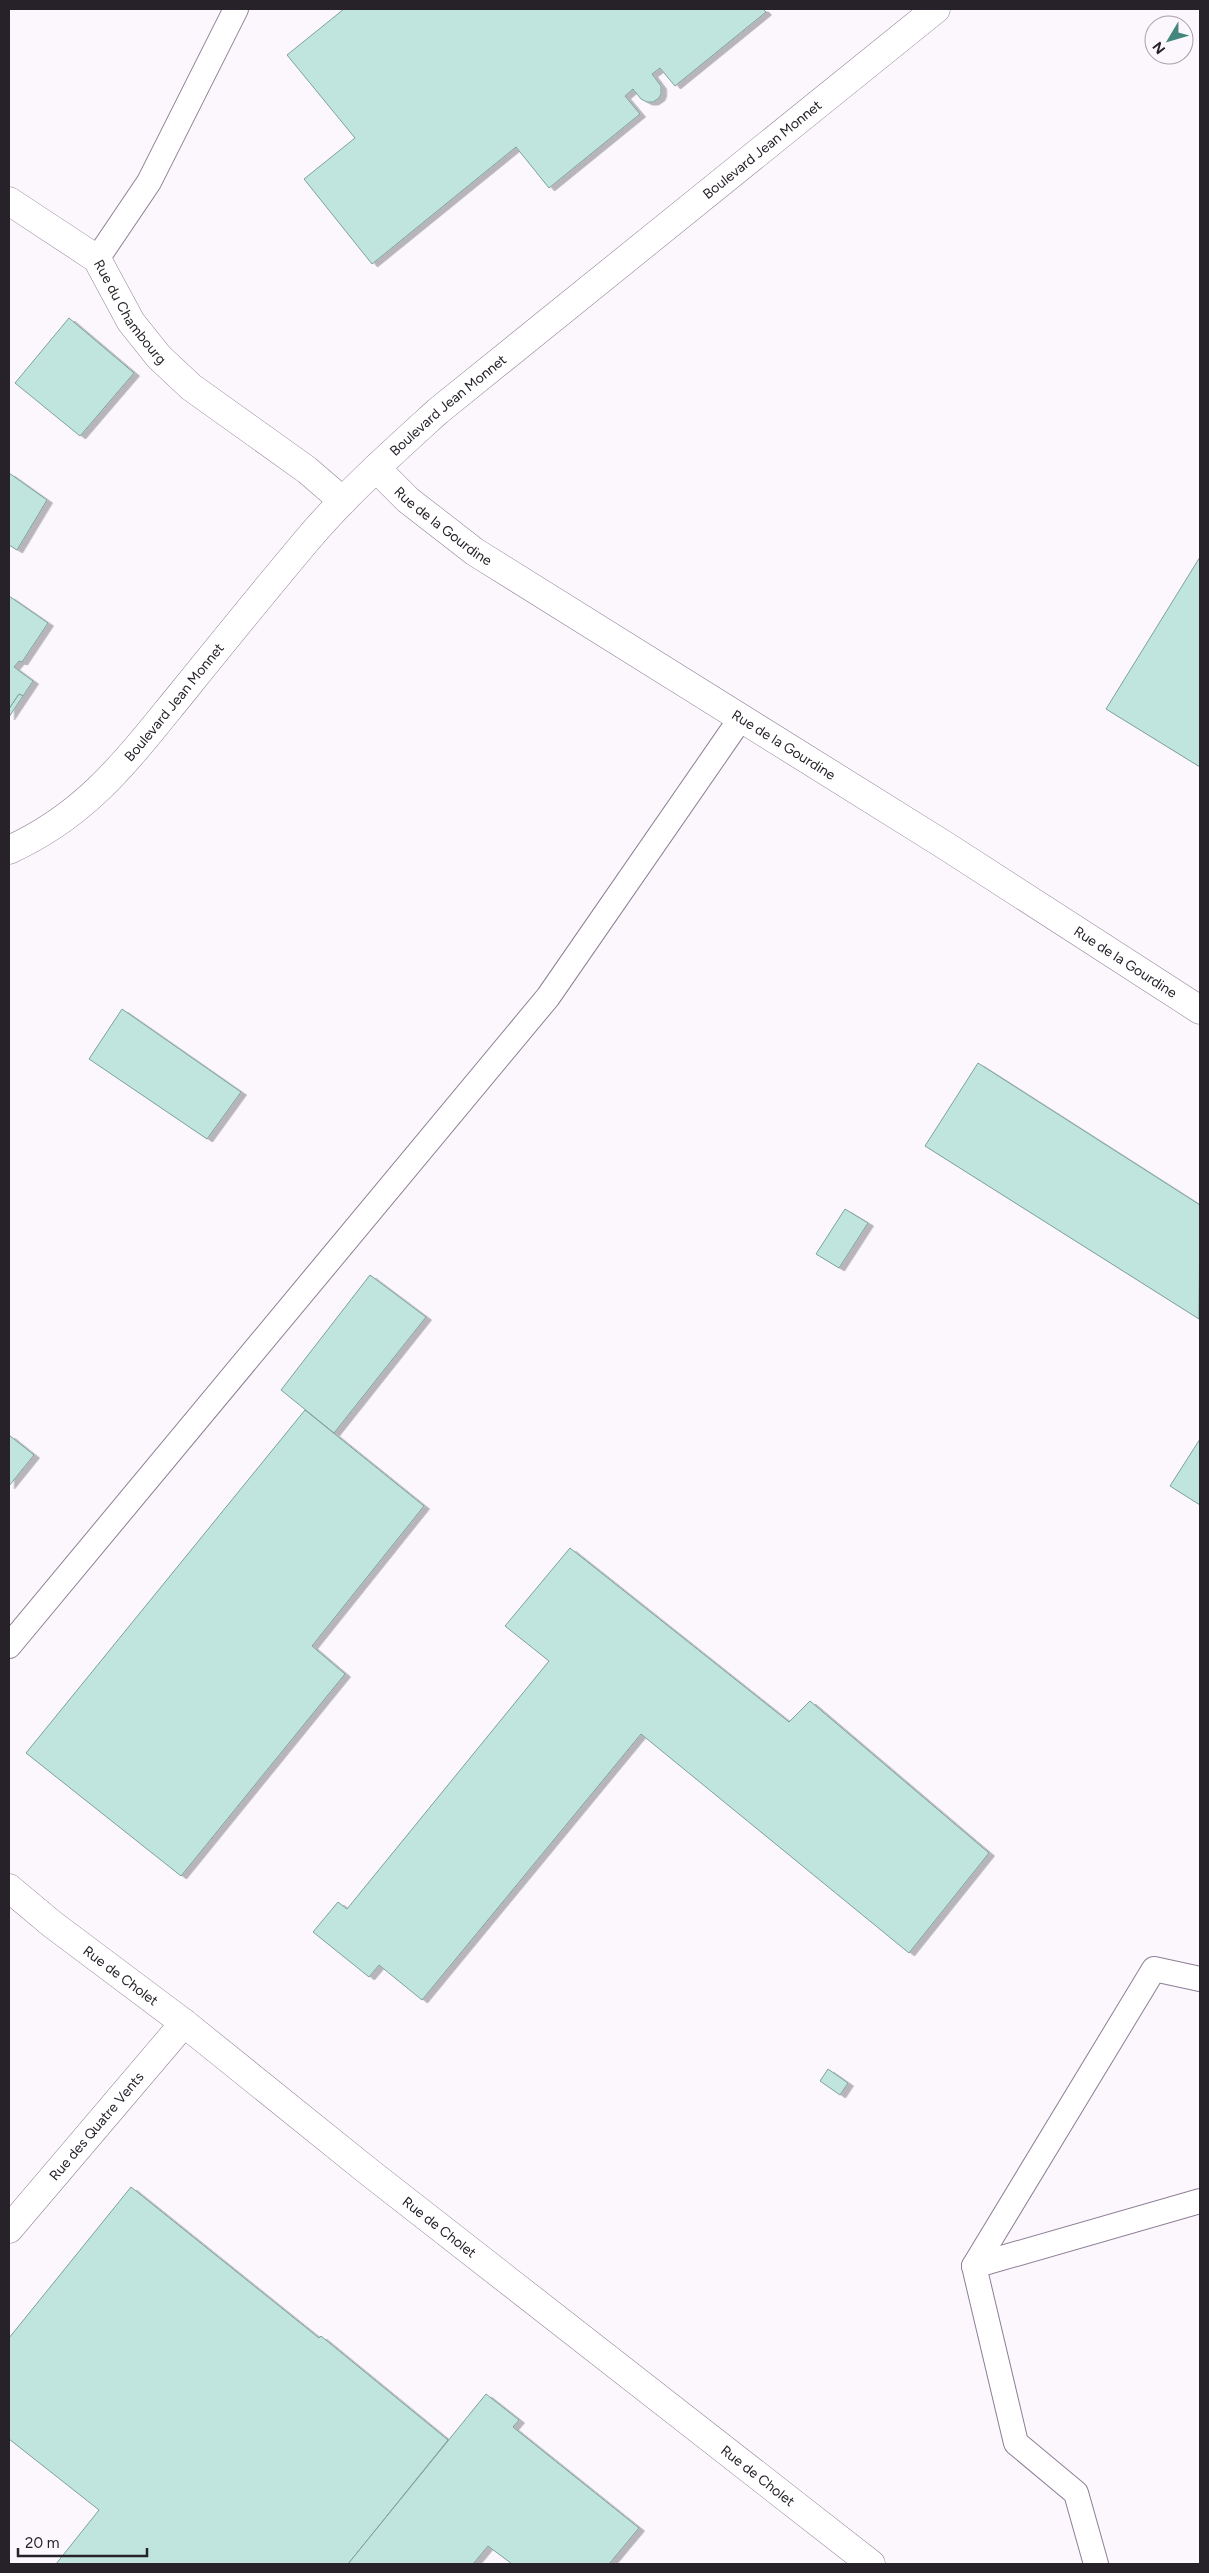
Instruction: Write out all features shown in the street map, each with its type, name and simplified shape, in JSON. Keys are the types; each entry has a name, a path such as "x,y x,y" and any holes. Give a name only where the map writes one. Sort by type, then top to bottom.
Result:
{"main road":[{"name":"Boulevard Jean Monnet","path":"9,850 36,838 74,812 116,773 309,538 376,468 438,411 936,9"},
{"path":"9,200 97,259"},
{"name":"Rue du Chambourg","path":"97,259 131,322 159,357 191,387 307,470 343,501"},
{"name":"Rue de la Gourdine","path":"376,468 408,500 475,552 946,846 1200,1010"},
{"name":"Rue de Cholet","path":"9,1888 52,1924 184,2022 369,2172 872,2564"},
{"name":"Rue des Quatre Vents","path":"9,2229 184,2022"}],"lane":[{"name":"Rue du Chambourg","path":"97,259 148,182 236,9"},
{"path":"9,1646 548,997 741,718"},
{"path":"1096,2564 1076,2493 1016,2443 974,2266 1154,1969 1200,1979"},
{"path":"974,2266 1200,2201"}],"building":[{"path":"344,9 763,9 766,12 675,86 660,68 652,74 661,86 659,98 653,102 641,99 633,89 625,96 640,114 549,188 516,147 372,264 304,179 355,138 287,55"},
{"path":"69,318 134,373 80,436 15,383"},
{"path":"9,473 47,500 17,550 9,545"},
{"path":"1200,557 1200,767 1106,709"},
{"path":"9,596 48,623 22,662 19,661 14,667 33,681 23,696 19,694 9,709"},
{"path":"19,694 23,696 9,717 9,709"},
{"path":"122,1009 241,1092 207,1139 89,1059"},
{"path":"978,1063 1200,1205 1199,1319 925,1146"},
{"path":"845,1209 868,1223 839,1268 816,1254"},
{"path":"370,1275 426,1317 334,1433 281,1390"},
{"path":"305,1410 424,1506 312,1646 345,1674 181,1876 26,1753"},
{"path":"9,1435 34,1455 9,1486"},
{"path":"1200,1439 1200,1505 1170,1486"},
{"path":"570,1548 789,1722 810,1701 989,1853 909,1953 641,1734 422,2000 379,1965 369,1977 313,1932 338,1902 347,1909 549,1661 505,1626"},
{"path":"828,2069 848,2083 840,2095 820,2081"},
{"path":"131,2187 319,2338 321,2336 448,2440 348,2564 56,2564 99,2510 9,2439 9,2338"},
{"path":"486,2394 519,2420 513,2427 639,2528 609,2564 512,2564 488,2546 473,2564 348,2564"}]}
